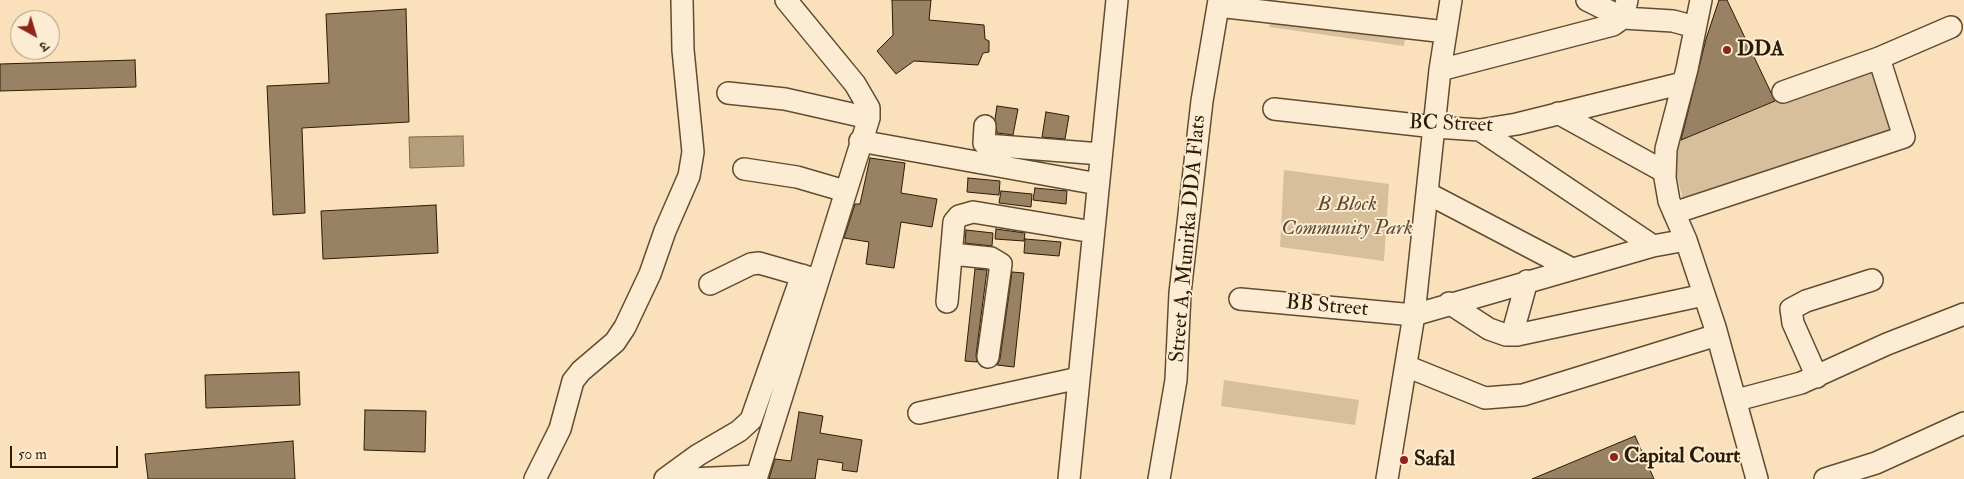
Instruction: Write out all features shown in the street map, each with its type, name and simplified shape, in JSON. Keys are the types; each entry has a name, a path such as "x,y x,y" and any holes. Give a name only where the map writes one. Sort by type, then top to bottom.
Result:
{"street":[{"path":"535,479 560,429 573,381 581,371 615,342 625,328 650,274 665,231 689,176 693,152 683,50 682,0"},
{"path":"1069,479 1117,0"},
{"path":"1387,479 1396,415 1414,315 1440,70 1451,0"},
{"path":"1587,0 1695,27"},
{"path":"1701,0 1666,149 1665,172 1674,214 1686,240 1737,400 1757,479"},
{"path":"1219,3 1446,32"},
{"name":"Street A, Munirka DDA Flats","path":"1159,479 1176,380 1180,293 1202,101 1219,3"},
{"path":"665,479 698,455 739,431 751,420 845,191 869,118 869,108 860,91 793,4"},
{"path":"1440,70 1606,27 1625,9"},
{"path":"1783,92 1831,73 1879,58 1951,27"},
{"path":"1674,214 1904,137 1879,58"},
{"name":"BC Street","path":"1274,109 1435,128 1480,130 1517,124 1683,83"},
{"path":"728,93 784,99 869,118"},
{"path":"1558,113 1665,172"},
{"path":"985,126 984,143 991,146 1101,154"},
{"path":"1480,130 1653,246"},
{"path":"860,141 1098,184"},
{"path":"744,169 796,177 845,191"},
{"path":"1427,193 1572,269"},
{"path":"947,302 954,222 959,216 966,213 1094,232"},
{"path":"1414,315 1449,303 1653,246 1686,240"},
{"path":"952,254 992,258 1000,264 988,357"},
{"path":"710,284 751,264 759,264 810,277"},
{"path":"691,479 756,477 810,277"},
{"path":"1817,377 1793,323 1791,309 1806,301 1872,280"},
{"path":"1512,335 1527,281"},
{"path":"1449,303 1489,329 1512,335 1704,295"},
{"name":"BB Street","path":"1240,299 1414,315"},
{"path":"1737,400 1817,377 1887,344 1964,314"},
{"path":"1406,366 1485,398 1523,395 1717,335"},
{"path":"919,413 1079,378"},
{"path":"1825,479 1876,463 1964,423"}],"green space":[{"path":"1273,0 1407,21 1404,46 1269,27"},
{"path":"1879,58 1904,137 1685,208 1669,145"},
{"name":"B Block Community Park","path":"1284,170 1389,184 1384,261 1280,247"},
{"path":"1224,380 1359,400 1355,425 1221,406"}],"shaded area":[{"path":"463,136 464,166 410,168 409,137"}],"building":[{"path":"892,0 931,0 929,20 984,25 985,39 989,41 989,52 983,53 978,65 914,61 896,74 877,51 893,35"},
{"name":"DDA","path":"1719,0 1727,0 1775,101 1681,140 1706,39"},
{"path":"406,9 409,122 302,128 305,213 273,215 267,86 329,83 326,14"},
{"path":"135,60 136,87 0,91 0,64"},
{"path":"997,106 1018,109 1013,135 997,133 995,119"},
{"path":"1046,112 1069,116 1065,139 1042,137"},
{"path":"870,158 905,163 901,193 937,199 932,227 901,222 894,268 866,264 869,242 844,238 855,204 860,204"},
{"path":"968,178 1000,181 999,195 967,192"},
{"path":"1035,188 1067,191 1066,204 1033,200"},
{"path":"1001,191 1032,194 1031,207 999,203"},
{"path":"436,205 438,253 323,259 321,211"},
{"path":"996,229 1025,233 1024,241 995,239"},
{"path":"966,230 993,233 992,246 965,243"},
{"path":"1025,239 1061,242 1059,256 1024,253"},
{"path":"975,269 987,270 976,355 977,362 965,361"},
{"path":"1012,272 1024,273 1014,367 997,365 1000,359"},
{"path":"299,372 300,405 206,408 205,375"},
{"path":"365,410 426,411 425,452 364,450"},
{"path":"799,412 823,416 820,433 862,440 857,472 842,470 843,463 818,459 815,479 769,479 775,459 791,461"},
{"name":"Capital Court","path":"1635,436 1654,479 1532,479"},
{"path":"293,441 295,479 148,479 145,454"}],"place":[{"name":"DDA","path":"1727,50"},
{"name":"Capital Court","path":"1614,457"},
{"name":"Safal","path":"1404,460"}]}
